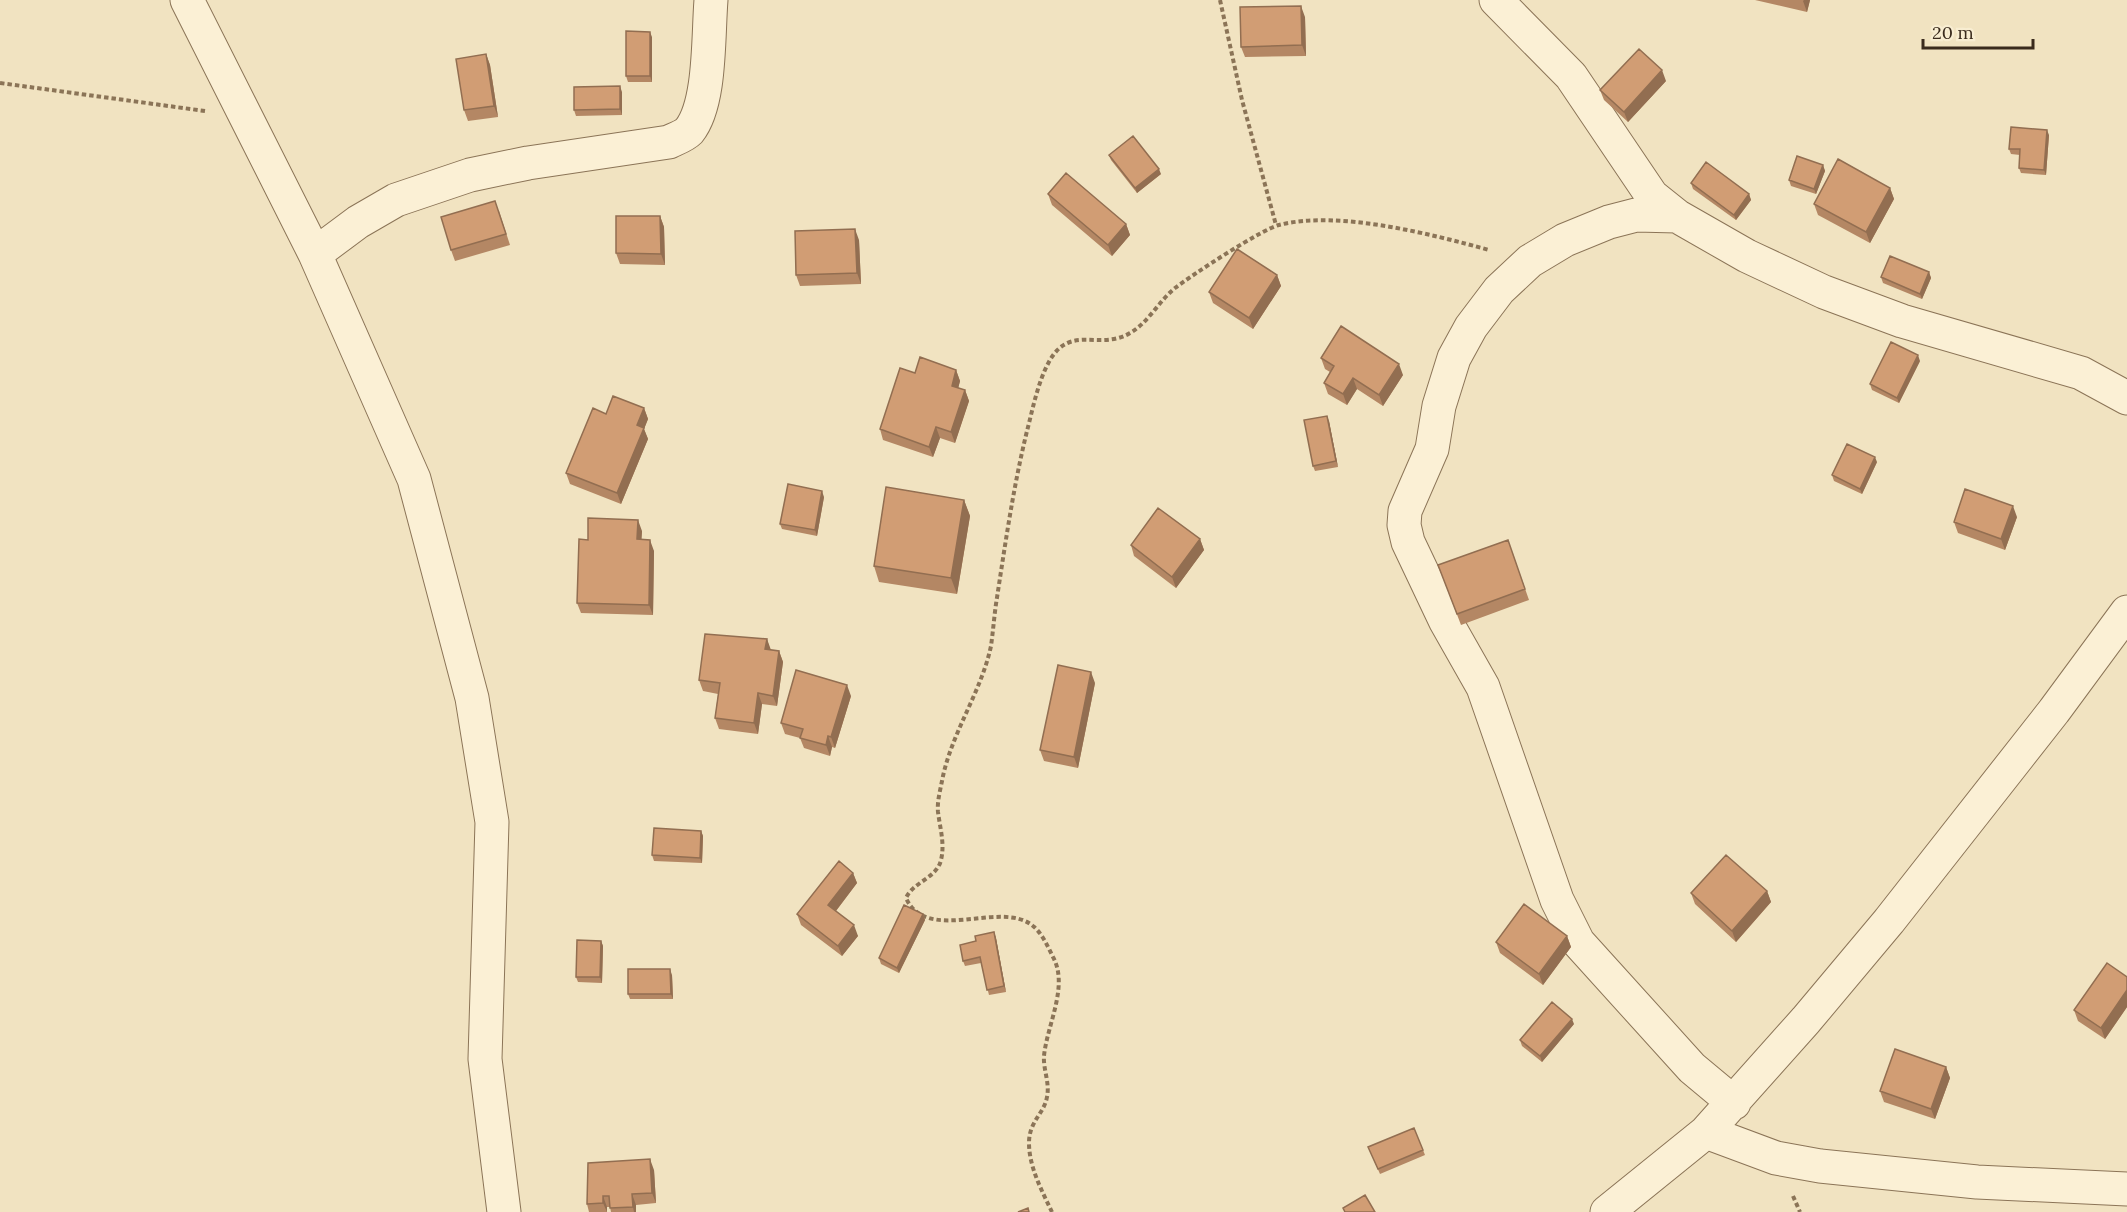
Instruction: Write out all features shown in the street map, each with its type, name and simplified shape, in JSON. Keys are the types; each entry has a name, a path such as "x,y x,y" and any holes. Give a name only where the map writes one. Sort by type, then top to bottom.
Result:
{"street":[{"path":"187,0 315,254 414,479 472,698 492,822 485,1059 504,1212"},
{"path":"315,254 358,222 396,200 470,175 528,163 669,142 687,132 699,114 705,93 711,0"},
{"path":"1496,0 1571,76 1652,196 1677,216 1746,256 1824,292 1902,321 2081,373 2127,399"},
{"path":"1677,216 1636,215 1609,222 1565,240 1530,261 1499,290 1471,327 1454,358 1439,406 1432,449 1405,511 1406,533 1445,620 1483,687 1557,900 1578,942 1692,1068 1734,1103"},
{"path":"1607,1212 1706,1132 1734,1103 1889,921 2054,711 2127,612"},
{"path":"1706,1132 1776,1158 1820,1166 1977,1182 2127,1189"}],"path":[{"path":"1220,0 1242,100 1276,225"},
{"path":"0,83 247,118"},
{"path":"1052,1212 1037,1180 1029,1145 1031,1127 1047,1099 1044,1058 1059,981 1055,960 1033,926 1022,921 1008,918 933,920 915,910 906,898 910,891 933,874 941,861 943,838 937,809 948,753 991,647 1015,480 1035,401 1050,361 1063,344 1078,339 1102,341 1122,338 1135,331 1174,289 1276,225 1310,220 1397,229 1530,261"}],"building":[{"path":"1301,6 1302,45 1241,47 1240,7"},
{"path":"626,31 650,32 650,76 626,76"},
{"path":"1639,49 1662,70 1624,112 1600,90"},
{"path":"486,54 494,106 464,110 456,59"},
{"path":"620,86 620,109 574,110 574,87"},
{"path":"2011,127 2047,130 2044,170 2019,168 2020,149 2009,149"},
{"path":"1133,136 1159,169 1135,188 1109,155"},
{"path":"1797,156 1823,165 1814,189 1789,180"},
{"path":"1838,159 1890,188 1866,232 1814,204"},
{"path":"1706,162 1749,194 1734,215 1691,183"},
{"path":"1066,173 1126,224 1108,245 1048,194"},
{"path":"495,201 506,234 451,250 441,217"},
{"path":"616,216 660,216 661,254 616,253"},
{"path":"855,229 857,273 796,275 795,231"},
{"path":"1237,249 1277,275 1249,318 1209,292"},
{"path":"1890,256 1929,272 1920,294 1881,277"},
{"path":"1341,326 1399,364 1379,395 1353,378 1343,394 1324,383 1334,366 1321,358"},
{"path":"1891,342 1918,355 1897,398 1870,384"},
{"path":"920,357 956,370 952,386 965,390 951,432 936,427 929,447 880,429 900,368 915,373"},
{"path":"613,396 644,408 637,425 644,428 617,493 566,473 593,408 606,414"},
{"path":"1327,416 1336,461 1313,466 1304,420"},
{"path":"1847,444 1875,457 1860,489 1832,475"},
{"path":"788,484 822,491 815,530 780,524"},
{"path":"886,487 964,500 951,578 874,566"},
{"path":"1965,489 2013,506 2001,539 1954,522"},
{"path":"1158,508 1200,539 1172,577 1131,545"},
{"path":"588,518 638,520 637,539 650,540 649,605 577,603 579,539 588,540"},
{"path":"1508,540 1525,589 1457,614 1438,565"},
{"path":"705,634 767,639 765,649 779,651 773,696 758,693 754,723 715,718 720,683 699,680"},
{"path":"1058,665 1091,672 1074,757 1040,750"},
{"path":"796,670 847,685 831,737 828,736 826,745 800,738 803,729 781,723"},
{"path":"654,828 701,831 700,858 652,855"},
{"path":"1726,855 1767,891 1732,931 1691,893"},
{"path":"839,861 853,873 828,905 854,925 838,946 797,914"},
{"path":"1524,904 1567,936 1539,974 1496,942"},
{"path":"904,905 923,914 897,968 879,958"},
{"path":"994,932 1004,986 987,990 980,957 963,961 960,945 976,941 975,936"},
{"path":"577,940 601,941 600,977 576,977"},
{"path":"2107,963 2127,977 2127,990 2101,1028 2074,1010"},
{"path":"628,969 670,969 671,994 628,994"},
{"path":"1552,1002 1572,1019 1540,1056 1520,1040"},
{"path":"1895,1049 1946,1067 1931,1109 1880,1091"},
{"path":"1414,1128 1423,1150 1378,1169 1368,1147"},
{"path":"650,1159 652,1193 632,1194 633,1207 610,1208 609,1196 603,1196 603,1203 587,1204 588,1163"},
{"path":"1365,1195 1375,1212 1345,1212 1343,1208"}]}
